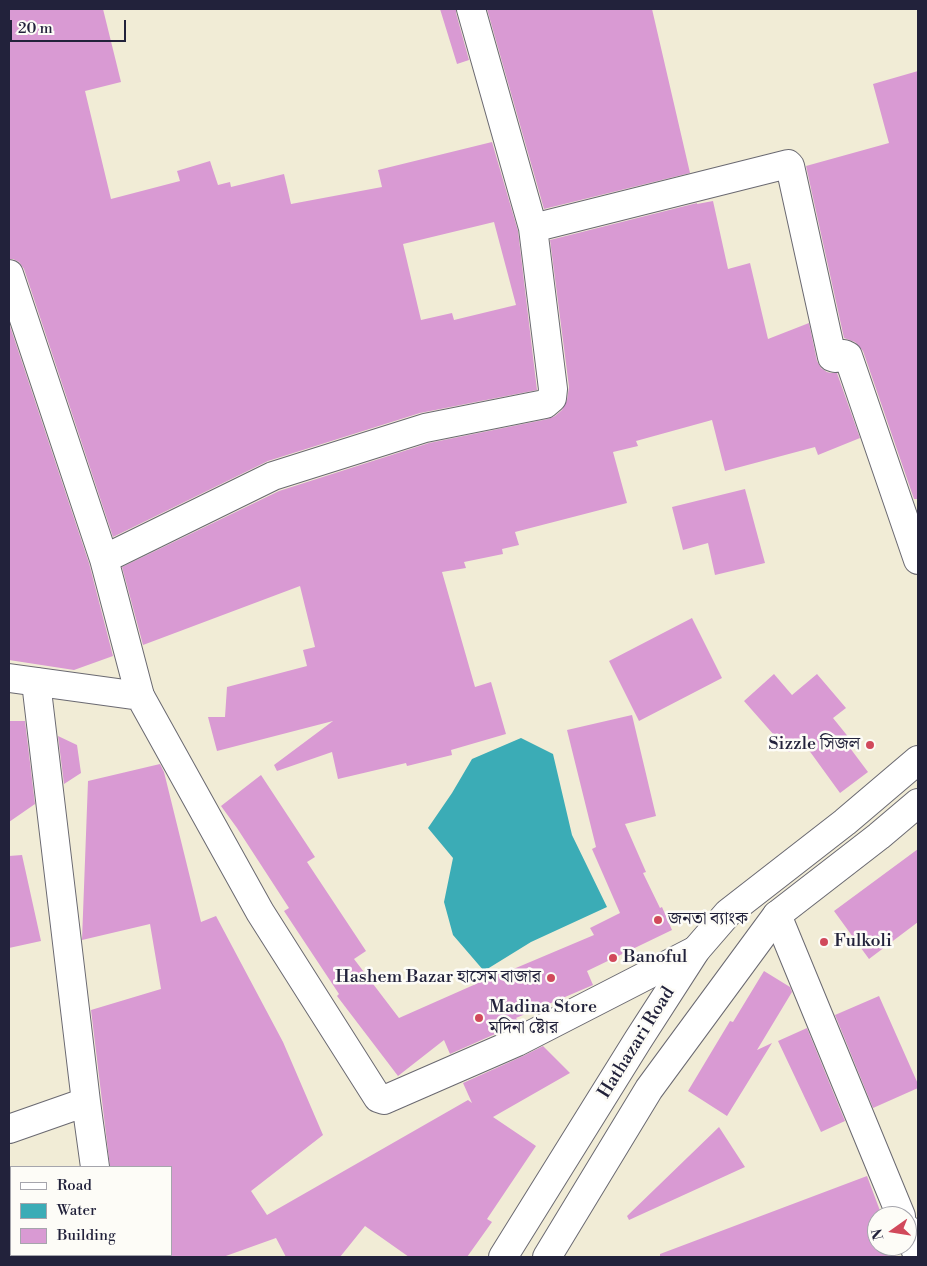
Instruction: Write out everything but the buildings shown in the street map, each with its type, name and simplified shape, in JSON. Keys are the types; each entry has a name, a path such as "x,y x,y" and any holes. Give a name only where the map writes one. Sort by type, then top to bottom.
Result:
{"main road":[{"path":"104,559 272,476 425,428 545,404 552,398 553,389 533,228 471,9"},
{"path":"533,228 788,164 790,166 832,357 844,354 848,356 918,560"},
{"path":"9,274 104,559 140,696 260,912 378,1098 384,1100 517,1042 696,950"},
{"path":"9,678 140,696"},
{"path":"36,682 95,1166"},
{"name":"Hathazari Road","path":"503,1257 696,950 728,913 845,822 918,760"},
{"name":"Hathazari Road","path":"547,1257 649,1089 776,915 918,804"},
{"path":"776,915 898,1206"},
{"path":"9,1129 86,1102"}],"water":[{"path":"521,738 553,754 572,835 607,907 531,942 484,971 453,935 444,902 453,858 428,828 472,759"}],"place":[{"name":"Sizzle সিজল","path":"870,745"},
{"name":"জনতা ব্যাংক","path":"658,920"},
{"name":"Fulkoli","path":"824,942"},
{"name":"Banoful","path":"613,958"},
{"name":"Hashem Bazar হাসেম বাজার","path":"551,978"},
{"name":"Madina Store মদিনা ষ্টোর","path":"479,1018"}]}
